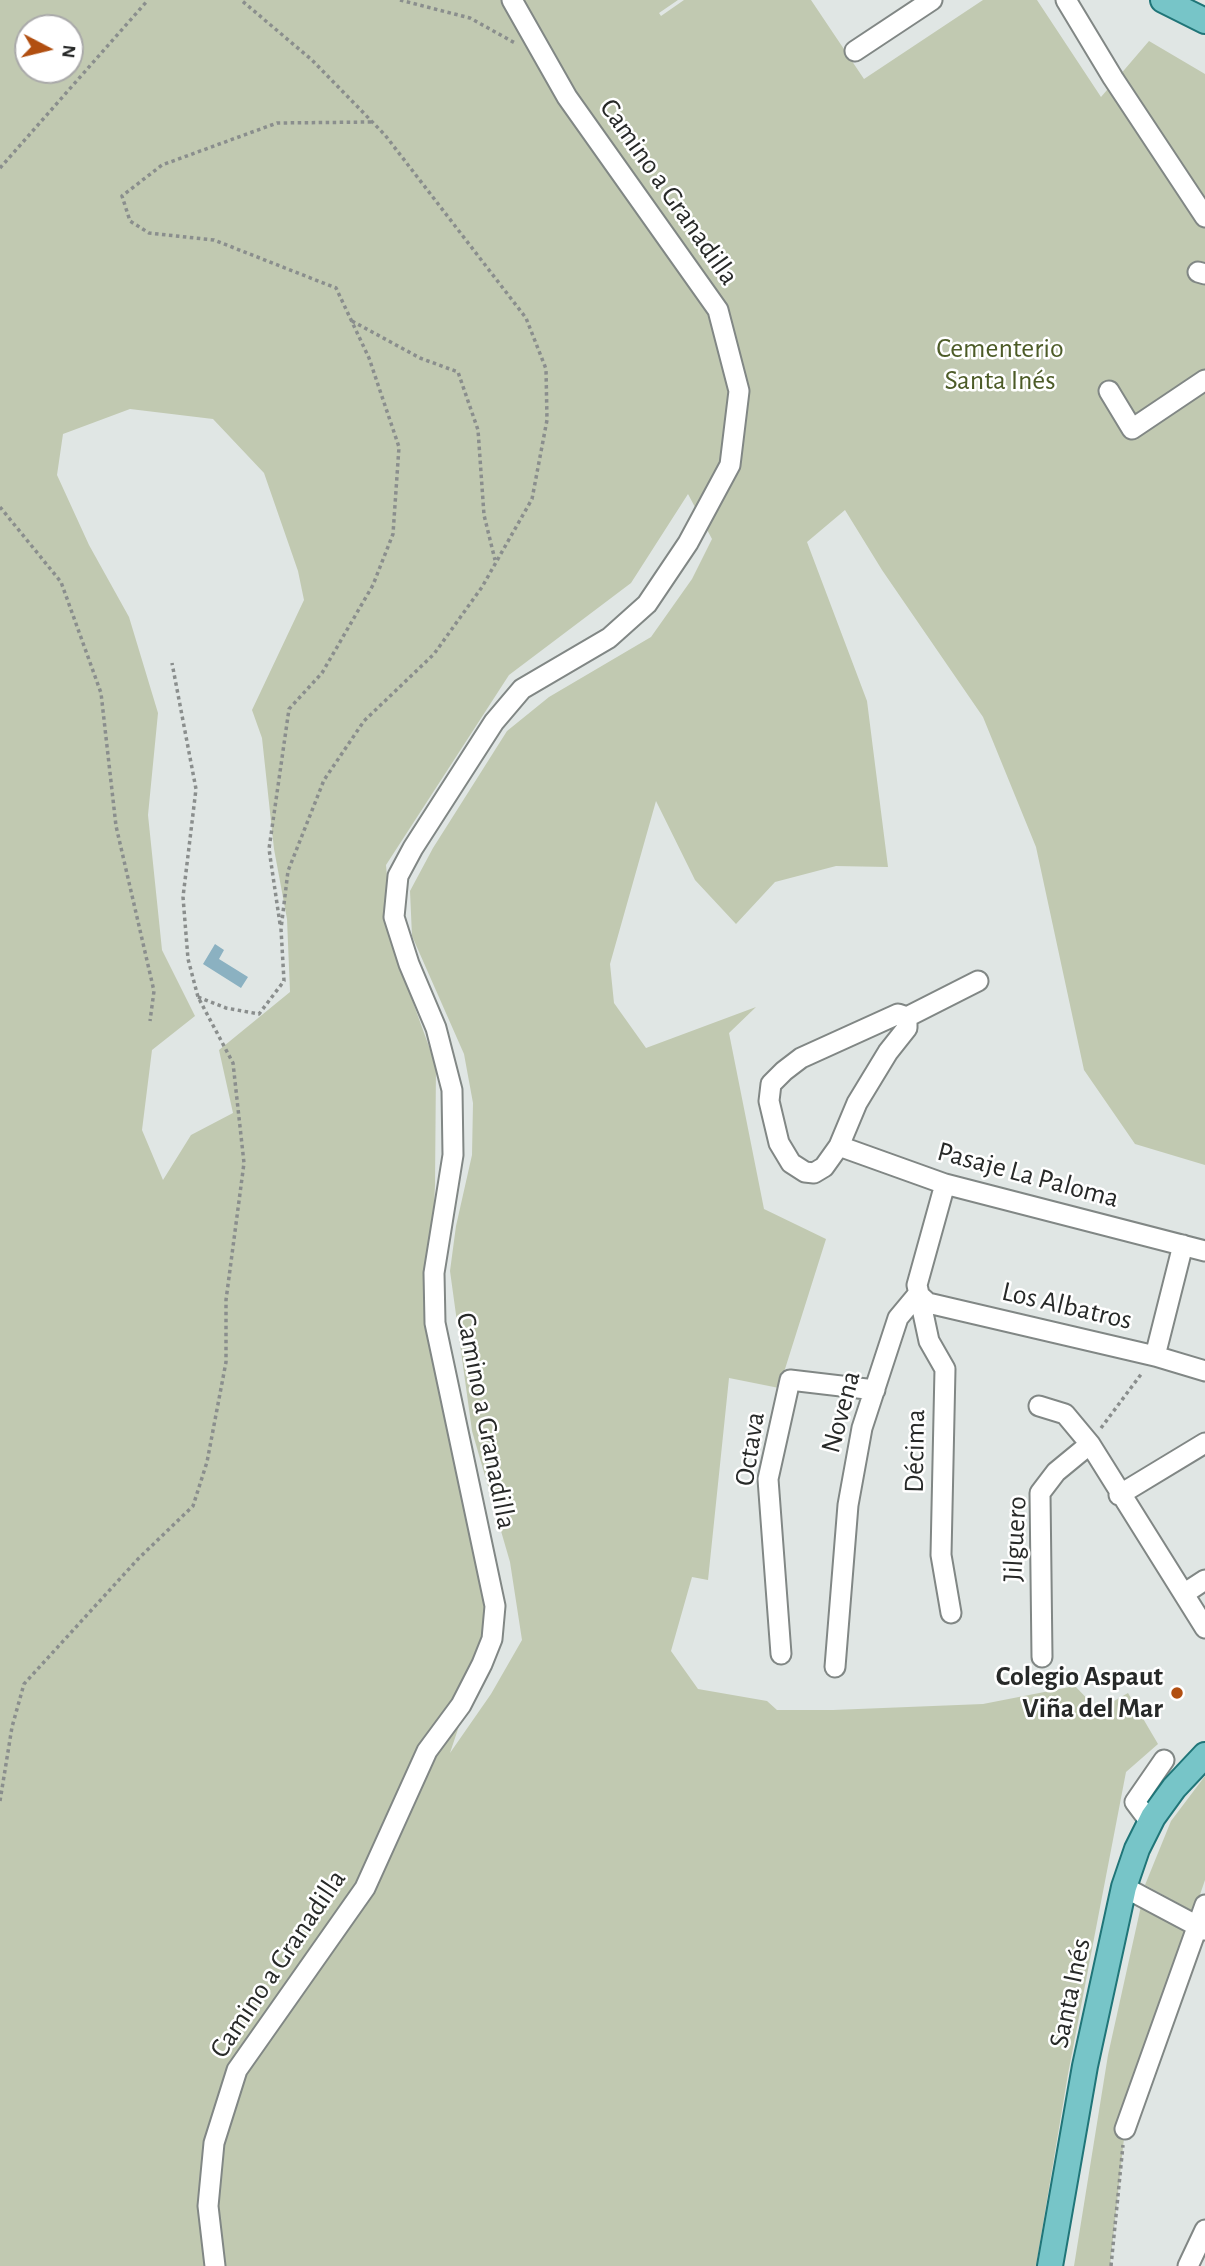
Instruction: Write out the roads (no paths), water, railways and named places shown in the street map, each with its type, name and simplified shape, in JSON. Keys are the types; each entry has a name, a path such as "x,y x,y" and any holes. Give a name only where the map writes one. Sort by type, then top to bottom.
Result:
{"main road":[{"path":"1164,0 1205,21"},
{"name":"Santa Inés","path":"1050,2266 1085,2066 1124,1887 1150,1822 1174,1788 1205,1755"}],"street":[{"name":"Camino a Granadilla","path":"215,2266 208,2206 214,2143 237,2070 365,1888 427,1751 461,1705 492,1639 495,1606 435,1323 434,1273 453,1155 452,1090 436,1028 409,964 394,917 398,876 412,848 494,722 522,689 609,638 647,604 688,543 730,465 739,391 718,310 567,97 512,0"},
{"path":"855,51 932,0"},
{"path":"1066,0 1113,78 1205,217"},
{"path":"1109,391 1132,429 1205,380"},
{"path":"907,1017 907,1028 888,1052 857,1103 838,1146 824,1167 814,1173 805,1172 792,1163 779,1143 769,1101 771,1084 783,1071 801,1058 898,1014 907,1017 978,981"},
{"name":"Pasaje La Paloma","path":"838,1146 945,1184 1205,1251"},
{"name":"Novena","path":"835,1667 848,1505 862,1428 898,1318 918,1294 917,1285 945,1184"},
{"path":"1155,1356 1183,1245"},
{"name":"Los Albatros","path":"918,1294 928,1303 1155,1356 1205,1371"},
{"name":"Décima","path":"918,1294 929,1341 945,1369 941,1555 951,1613"},
{"name":"Octava","path":"781,1654 768,1479 790,1380 875,1390"},
{"path":"1039,1406 1065,1414 1090,1444 1119,1495 1185,1592 1205,1628"},
{"path":"1119,1495 1205,1443"},
{"name":"Jilguero","path":"1042,1657 1040,1493 1056,1472 1090,1444"},
{"path":"1185,1592 1205,1580"},
{"path":"1150,1822 1135,1802 1164,1760"},
{"path":"1124,1887 1201,1928"},
{"path":"1125,2129 1201,1928 1205,1905"},
{"path":"1188,2266 1205,2230"}],"water":[{"path":"215,944 224,950 219,959 248,977 241,988 203,964"}],"place":[{"name":"Colegio Aspaut Viña del Mar","path":"1177,1693"}],"park label":[{"name":"Cementerio Santa Inés","path":"1000,365"}]}
